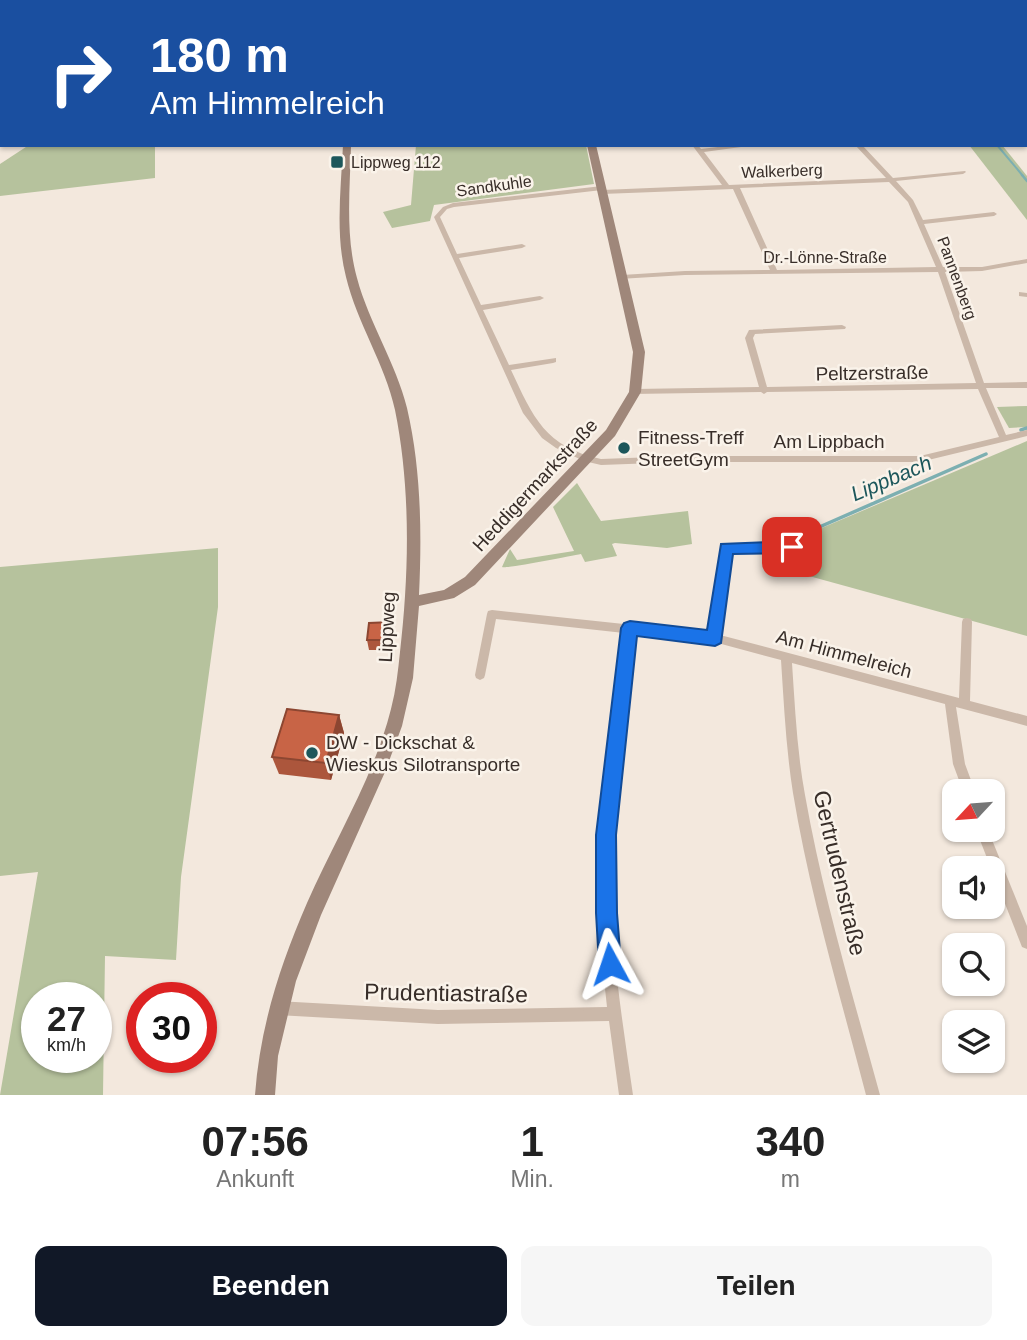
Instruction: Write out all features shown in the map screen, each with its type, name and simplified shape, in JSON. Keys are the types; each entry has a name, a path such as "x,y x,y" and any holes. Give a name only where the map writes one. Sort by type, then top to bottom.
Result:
{"street":[{"name":"Lippweg","path":"265,1095 265,1073 276,1008 299,939 391,741 405,680 410,601 411,484 405,433 394,384 350,274 344,231 347,147"},
{"name":"Heddigermarkstraße","path":"410,601 436,599 459,590 611,433 635,392 639,352 591,147"},
{"path":"697,148 716,147"},
{"name":"Pannenberg","path":"860,147 911,201 941,270 981,387 1003,437"},
{"path":"697,148 727,187"},
{"name":"Walkerberg","path":"602,190 891,180 963,172"},
{"path":"736,187 774,271"},
{"name":"Sandkuhle","path":"587,459 559,446 536,426 527,413 437,217 445,208 574,189 602,190"},
{"path":"921,222 994,214"},
{"path":"454,256 522,246"},
{"name":"Dr.-Lönne-Straße","path":"622,277 774,271 982,269 1026,261"},
{"path":"480,308 540,298"},
{"path":"764,391 749,338 752,332 842,327"},
{"path":"507,368 553,360"},
{"name":"Peltzerstraße","path":"635,392 1027,385"},
{"name":"Am Lippbach","path":"587,459 601,462 682,459 920,459 1027,433"},
{"path":"715,638 726,548 792,547"},
{"name":"Am Himmelreich","path":"480,675 492,614 715,638 1027,720"},
{"path":"964,703 967,622"},
{"path":"626,1095 614,1014 606,913 606,835 630,628"},
{"name":"Gertrudenstraße","path":"786,657 790,723 799,793 817,881 873,1095"},
{"path":"950,699 959,764 965,779"},
{"path":"987,842 1027,942"},
{"name":"Prudentiastraße","path":"276,1008 438,1017 614,1014"}],"green space":[{"path":"26,147 155,147 155,178 0,196 0,164"},
{"path":"416,147 586,147 594,184 434,205 430,221 392,228 383,212 411,205"},
{"path":"971,147 1004,147 1027,176 1027,220"},
{"path":"1027,406 1027,427 1009,428 997,407"},
{"path":"1027,441 1027,636 798,573 817,530"},
{"path":"577,483 601,521 688,511 692,544 667,548 615,543 612,544 617,556 585,562 581,554 502,567 510,549 517,560 574,551 553,507"},
{"path":"218,548 218,607 181,877 176,960 105,956 105,982 21,982 21,1073 103,1073 103,1095 0,1095 38,872 0,876 0,567"}],"building":[{"path":"391,622 389,640 367,640 369,623"},
{"path":"287,709 339,715 326,763 272,757"}],"waterway":[{"name":"Lippbach","path":"999,147 1023,176"},
{"name":"Lippbach","path":"1022,175 1027,181"},
{"name":"Lippbach","path":"1021,430 1027,428"},
{"name":"Lippbach","path":"808,532 986,454"}],"place":[{"name":"Lippweg 112","path":"337,162"},
{"name":"Fitness-Treff StreetGym","path":"624,448"},
{"name":"DW - Dickschat & Wieskus Silotransporte","path":"312,753"}],"route":[{"path":"610,964 606,913 606,835 630,628 715,638 726,548 792,547"}]}
